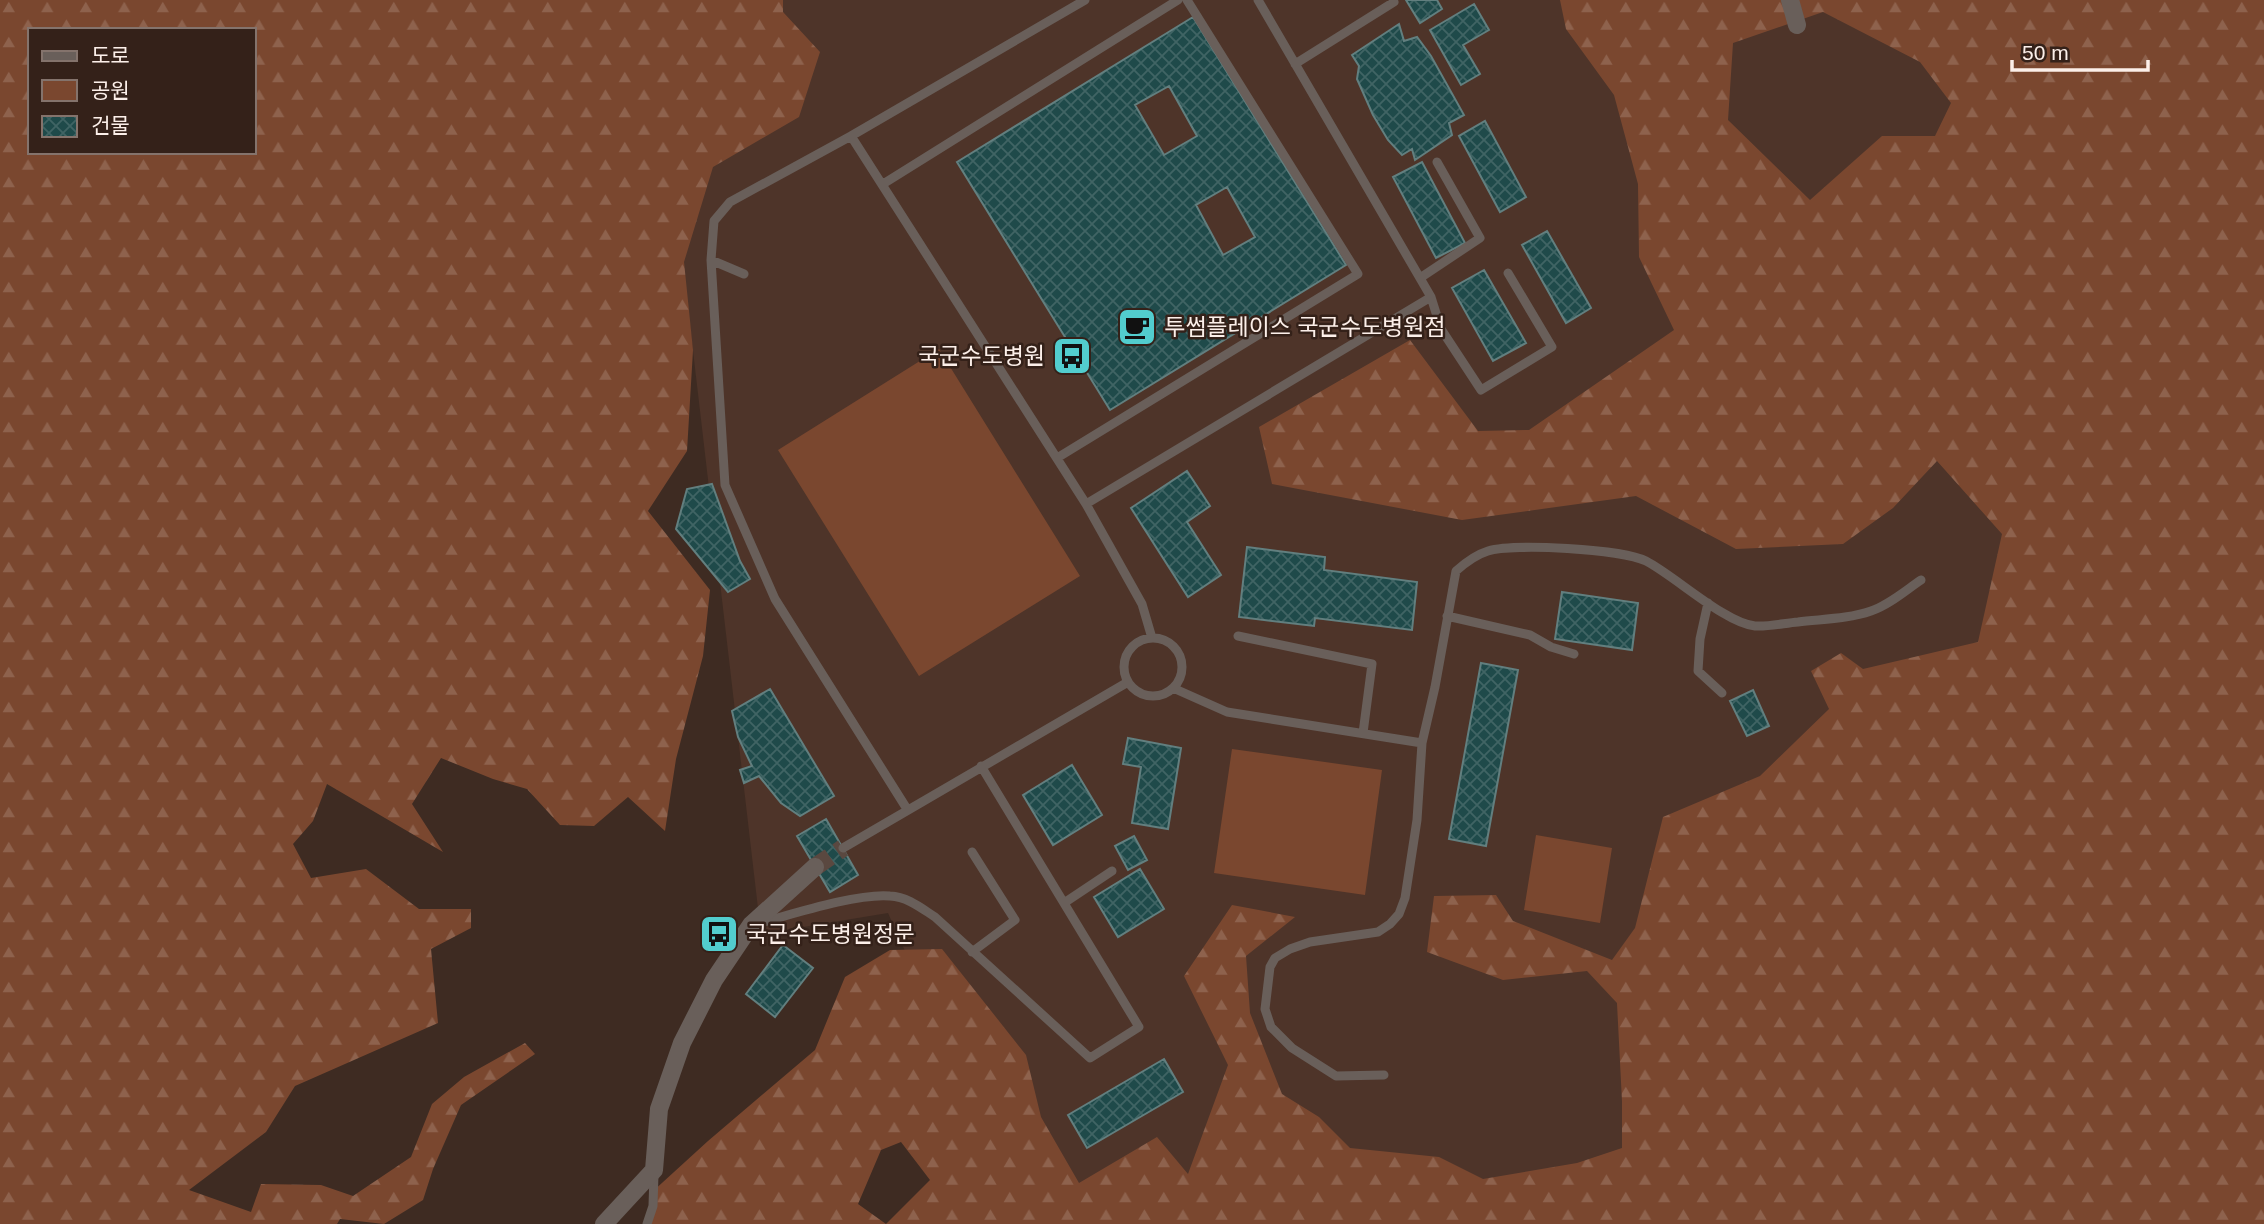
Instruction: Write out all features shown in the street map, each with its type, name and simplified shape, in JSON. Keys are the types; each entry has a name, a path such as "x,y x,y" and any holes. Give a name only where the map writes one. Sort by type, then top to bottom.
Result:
{"street":[{"path":"1790,0 1797,25"},
{"path":"604,1224 654,1170 659,1109 682,1043 714,980 751,925 815,867"}],"lane":[{"path":"907,809 775,599 725,485 711,260 714,221 730,202 1085,0"},
{"path":"883,184 1178,0"},
{"path":"1057,458 1358,274 1187,0"},
{"path":"1258,0 1431,297 1441,329 1481,390 1552,347 1508,273"},
{"path":"1296,64 1394,2 1393,0"},
{"path":"851,135 1086,504 1142,604 1152,638"},
{"path":"1420,278 1480,238 1437,162"},
{"path":"711,260 744,274"},
{"path":"1086,504 1431,297"},
{"path":"1384,1075 1336,1076 1292,1048 1271,1027 1265,1009 1267,981 1275,958 1290,949 1337,936 1378,932 1399,914 1405,898 1417,820 1422,743 1456,570 1468,560 1489,551 1513,548 1628,555 1644,561 1736,619 1754,626 1850,617 1874,610 1921,580"},
{"path":"1708,603 1700,639 1698,671 1722,693"},
{"path":"1447,616 1530,635 1551,647 1574,654"},
{"path":"1238,636 1372,664 1363,733"},
{"path":"1152,638 1170,644 1180,658 1182,668 1179,680 1163,695 1139,693 1128,682 1124,672 1127,654 1133,646 1152,638"},
{"path":"843,848 1128,682"},
{"path":"1173,688 1227,712 1422,743"},
{"path":"751,925 832,904 890,895 911,901 935,917 1090,1058 1139,1027 981,766"},
{"path":"972,852 1015,920 972,952"},
{"path":"1064,903 1112,871"},
{"path":"647,1224 653,1206 654,1170"}],"shaded area":[{"path":"720,0 2228,0 2264,34 2264,897 1675,1221 1067,1224 934,1016 888,913 761,934 690,325 680,278"}],"green space":[{"path":"0,0 783,0 783,12 820,52 799,117 713,167 684,262 693,350 687,451 648,511 710,590 703,656 676,759 665,831 628,797 594,826 560,825 527,789 493,779 441,758 412,804 443,852 327,784 313,821 293,844 311,878 366,869 419,909 471,909 471,928 431,949 438,1023 295,1086 266,1132 189,1190 251,1212 261,1184 321,1185 353,1196 411,1157 432,1104 464,1077 525,1043 535,1054 461,1105 433,1169 423,1200 384,1224 340,1219 337,1224 0,1224"},
{"path":"1560,0 2264,0 2264,1224 886,1224 650,1224 651,1193 815,1050 845,977 890,950 942,949 1026,1055 1041,1117 1079,1183 1157,1137 1188,1174 1228,1065 1184,976 1232,905 1295,917 1246,956 1250,1013 1282,1094 1319,1117 1350,1148 1439,1157 1483,1179 1577,1163 1622,1148 1617,1003 1587,971 1503,980 1427,952 1434,896 1496,895 1513,921 1612,960 1635,928 1663,817 1760,776 1829,709 1811,671 1841,653 1863,669 1978,642 2002,534 1937,461 1893,508 1843,544 1736,549 1636,496 1462,520 1272,484 1259,427 1410,340 1478,431 1529,430 1674,330 1639,257 1638,184 1614,95 1566,29","holes":["1823,12 1920,62 1951,103 1935,136 1882,136 1810,200 1728,120 1733,43","901,1142 930,1180 886,1224 858,1204 881,1150"]},
{"path":"939,349 1080,576 919,676 778,450"},
{"path":"1232,749 1382,770 1365,895 1214,873"},
{"path":"1536,835 1612,848 1600,923 1524,910"}],"building":[{"path":"1406,0 1437,0 1442,9 1420,23"},
{"path":"1474,4 1489,30 1463,45 1480,74 1461,85 1430,30"},
{"path":"1193,17 1346,265 1110,410 957,162","holes":["1169,86 1197,136 1164,155 1135,105","1227,187 1255,237 1223,255 1196,205"]},
{"path":"1399,24 1404,41 1417,37 1431,56 1464,115 1449,123 1452,135 1415,160 1412,149 1402,155 1388,140 1373,115 1357,79 1359,66 1352,55"},
{"path":"1485,121 1526,197 1500,212 1459,136"},
{"path":"1422,162 1465,243 1436,258 1393,177"},
{"path":"1547,231 1591,308 1566,323 1522,245"},
{"path":"1484,270 1526,343 1493,361 1452,288"},
{"path":"1187,471 1210,506 1187,522 1221,575 1188,597 1131,508"},
{"path":"712,484 740,561 750,579 728,592 676,529 687,489"},
{"path":"1247,547 1325,557 1324,570 1417,582 1412,630 1315,618 1314,626 1239,617"},
{"path":"1562,592 1638,603 1632,650 1555,639"},
{"path":"1481,663 1518,670 1486,846 1449,839"},
{"path":"770,689 834,796 800,816 781,803 759,776 744,783 740,770 752,766 738,737 732,711"},
{"path":"1753,690 1769,726 1747,736 1730,701"},
{"path":"1128,738 1181,748 1168,829 1132,823 1141,767 1123,764"},
{"path":"1072,765 1102,815 1053,845 1023,795"},
{"path":"826,819 858,875 830,892 797,836"},
{"path":"1134,836 1147,860 1128,870 1115,846"},
{"path":"1140,869 1164,909 1118,937 1094,897"},
{"path":"783,945 813,968 775,1017 746,994"},
{"path":"1164,1059 1183,1092 1087,1148 1068,1115"}],"tunnel":[{"path":"815,867 843,848"}],"place":[{"name":"투썸플레이스 국군수도병원점","path":"1137,327"},
{"name":"국군수도병원","path":"1072,356"},
{"name":"국군수도병원정문","path":"719,934"}]}
